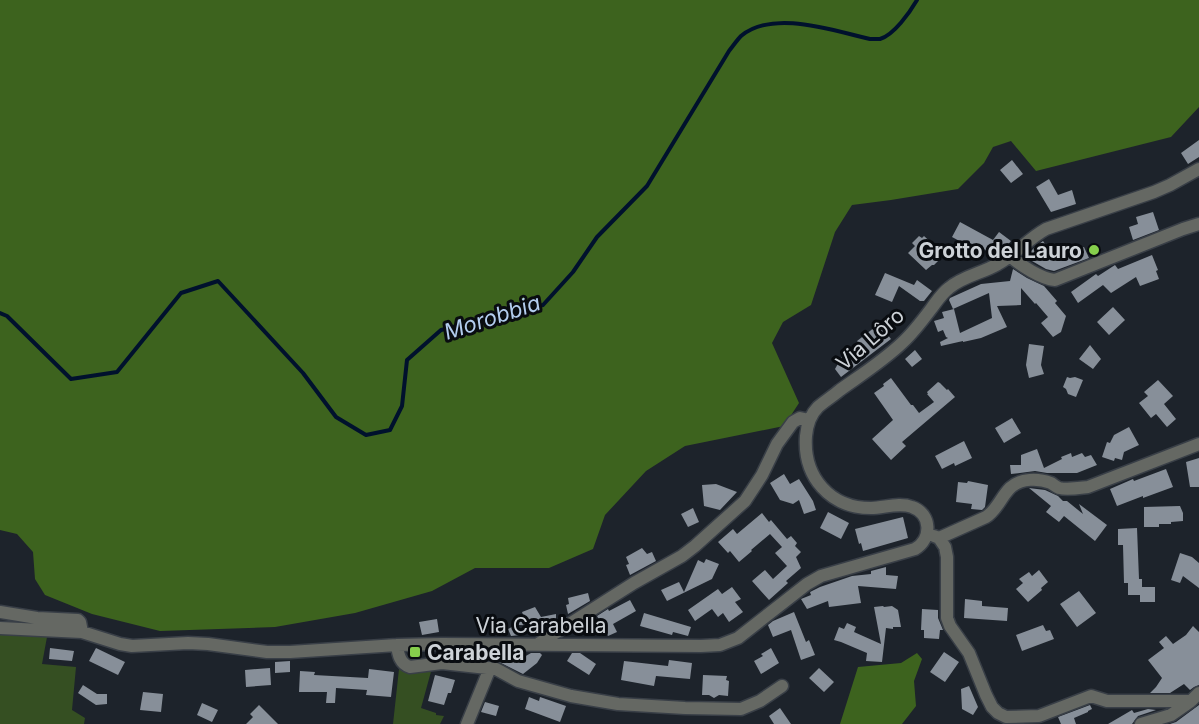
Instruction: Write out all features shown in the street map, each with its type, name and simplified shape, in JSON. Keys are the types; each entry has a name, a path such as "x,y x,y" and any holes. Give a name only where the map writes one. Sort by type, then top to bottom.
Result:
{"street":[{"name":"Via Lôro","path":"538,644 695,546 745,501 762,475 777,444 793,422 800,418 809,420 819,406 900,345 946,290 956,283 995,266 1046,230 1154,192 1199,168"},
{"path":"1010,256 1019,264 1047,279 1055,280 1199,224"},
{"path":"809,420 806,434 808,458 818,482 828,494 857,507 878,508 899,505 912,507 924,516 933,536 945,547 947,618 969,653 986,695 998,714 1006,717 1039,716 1091,696 1107,701 1195,697"},
{"name":"Via Carabella","path":"82,632 120,644 142,646 198,643 276,652 397,645 701,646 726,644 743,635 815,579 915,549 933,536 986,518 992,514 1010,488 1018,483 1027,480 1043,481 1060,488 1088,487 1199,444"},
{"path":"0,612 37,618 78,620 82,632 0,628"},
{"path":"397,645 401,662 410,668 442,663 490,668 501,671 518,681 572,696 618,704 741,709 782,686"},
{"path":"467,724 490,668"},
{"path":"1141,724 1170,715 1195,697"}],"green space":[{"path":"0,0 1199,0 1199,107 1171,137 1036,171 1011,141 993,147 984,163 958,189 852,205 835,232 811,305 783,322 772,343 799,403 784,426 685,446 646,471 605,515 593,549 549,568 475,568 432,591 355,613 275,627 160,631 92,614 45,595 35,579 33,552 17,534 0,530"},
{"path":"0,634 32,634 47,637 42,664 76,667 72,710 85,718 84,724 0,724"},
{"path":"917,653 922,659 914,681 916,706 902,724 840,724 858,667 901,663"},
{"path":"432,668 421,708 444,716 440,724 393,724 399,669 411,672"}],"building":[{"path":"1199,140 1199,157 1188,164 1181,153"},
{"path":"1012,160 1023,174 1011,183 1000,170"},
{"path":"1049,179 1058,195 1072,190 1076,204 1051,212 1036,187"},
{"path":"1153,212 1159,230 1133,240 1129,227 1138,224 1136,217"},
{"path":"960,222 993,240 999,232 1011,241 994,257 979,245 976,250 952,237"},
{"path":"919,236 922,238 924,236 938,249 935,253 941,258 926,270 908,253 915,246 912,243"},
{"path":"1043,241 1054,256 1065,250 1067,254 1084,247 1089,258 1054,271 1046,269 1025,257"},
{"path":"1152,255 1159,279 1140,286 1136,277 1111,293 1103,285 1078,303 1071,292 1096,274 1098,276 1115,265 1118,269"},
{"path":"1013,269 1044,286 1057,301 1055,303 1066,316 1061,332 1053,337 1041,323 1048,317 1021,288 1021,305 997,306 1007,327 981,338 941,346 940,342 948,338 943,330 938,332 934,321 944,318 942,312 954,309 960,333 992,318 989,293 953,309 950,298 981,284 1010,281"},
{"path":"885,273 914,285 917,280 932,291 924,301 920,301 899,286 892,302 875,295"},
{"path":"1113,307 1125,320 1109,335 1097,322"},
{"path":"879,324 891,339 841,377 835,369 844,353 859,343 857,341"},
{"path":"1029,344 1044,346 1041,365 1044,374 1029,378 1026,365"},
{"path":"1090,345 1101,359 1093,369 1079,359"},
{"path":"915,350 922,359 912,367 905,359"},
{"path":"1067,377 1083,380 1076,397 1068,394 1063,387"},
{"path":"891,378 919,413 934,402 927,392 938,382 955,397 902,442 906,446 891,460 872,439 893,420 874,393"},
{"path":"1158,380 1173,396 1164,404 1176,419 1167,427 1156,414 1151,418 1139,403 1148,396 1144,392"},
{"path":"1012,418 1021,433 1004,443 995,428"},
{"path":"1129,427 1139,445 1124,452 1122,460 1115,458 1114,461 1102,457 1107,442 1110,443 1114,435"},
{"path":"964,441 972,458 942,469 935,456"},
{"path":"1037,449 1044,468 1071,453 1072,457 1082,453 1085,457 1091,455 1097,465 1077,473 1035,471 1011,474 1010,465 1021,465 1021,455"},
{"path":"1199,458 1199,487 1190,487 1186,462"},
{"path":"1166,469 1173,487 1117,506 1110,489"},
{"path":"784,474 790,484 799,479 816,510 804,514 799,500 793,504 780,500 770,483"},
{"path":"968,481 988,485 985,507 982,510 971,509 972,504 956,502 958,482 967,483"},
{"path":"716,484 737,492 720,510 704,506 702,485"},
{"path":"1029,488 1045,490 1058,496 1083,514 1079,504 1107,525 1095,541 1064,516 1059,522 1046,512 1051,506"},
{"path":"1180,506 1183,521 1159,524 1159,527 1144,527 1144,507"},
{"path":"693,508 699,522 688,527 681,514"},
{"path":"828,512 849,523 841,539 820,528"},
{"path":"762,513 787,539 791,536 797,543 795,546 801,552 796,557 801,568 769,600 752,581 765,570 773,579 787,566 775,553 782,547 770,534 739,562 718,542 733,529 737,534"},
{"path":"903,517 908,538 863,551 855,529"},
{"path":"1137,528 1139,579 1142,579 1142,587 1155,587 1155,602 1140,602 1140,595 1128,595 1128,583 1124,583 1123,545 1118,545 1118,529"},
{"path":"642,548 647,554 652,552 656,561 630,575 626,557"},
{"path":"1180,553 1192,557 1199,563 1199,588 1183,576 1180,583 1171,580"},
{"path":"706,559 719,564 712,579 667,601 661,590 679,582 684,592 698,560 704,563"},
{"path":"886,567 886,575 898,576 896,589 858,586 861,603 829,607 828,601 807,609 801,599 811,595 810,592 820,587 852,576 871,574 871,571"},
{"path":"1039,570 1048,582 1028,602 1016,589 1023,583 1019,579 1029,572 1032,576"},
{"path":"732,587 741,599 735,602 743,612 729,622 723,613 718,617 712,609 695,621 688,610 718,589 722,594"},
{"path":"1079,591 1096,613 1077,627 1060,604"},
{"path":"588,593 590,601 568,614 566,605 569,604 568,598"},
{"path":"965,599 982,601 982,606 1008,608 1007,621 964,618"},
{"path":"630,600 636,611 613,624 617,632 608,636 597,616"},
{"path":"892,606 898,610 901,627 886,628 882,662 866,661 867,653 834,640 839,627 844,629 847,623 856,627 854,632 881,644 874,607"},
{"path":"535,607 541,617 556,614 556,623 547,628 547,626 518,625 518,621 525,620 522,612"},
{"path":"922,609 938,610 938,618 943,630 940,630 939,639 924,638 924,630 921,630"},
{"path":"794,612 806,642 809,640 815,655 801,660 791,630 773,637 768,625"},
{"path":"644,613 691,627 688,636 673,632 672,635 640,626"},
{"path":"437,619 439,632 422,635 419,622"},
{"path":"516,625 520,635 511,636 508,629"},
{"path":"1043,625 1046,631 1050,630 1054,639 1022,651 1016,635"},
{"path":"1193,626 1199,632 1199,685 1190,690 1184,684 1170,693 1150,693 1162,678 1148,660 1164,648 1159,642 1166,636 1173,644 1186,635"},
{"path":"50,648 74,651 72,661 49,659"},
{"path":"96,648 125,662 118,675 89,661"},
{"path":"771,648 779,663 761,674 754,661"},
{"path":"463,652 510,653 517,661 531,653 542,655 537,663 523,674 497,661 463,657"},
{"path":"944,652 959,662 945,682 930,672"},
{"path":"572,653 580,653 596,664 589,675 567,661"},
{"path":"669,660 692,663 690,679 656,676 654,686 621,680 624,661 668,666"},
{"path":"290,661 290,672 275,673 275,662"},
{"path":"270,668 271,685 246,687 245,670"},
{"path":"819,668 834,682 824,692 809,678"},
{"path":"369,669 394,672 391,697 366,695 367,690 336,688 335,703 326,703 327,692 299,692 300,671 315,672 314,675 368,678"},
{"path":"435,675 455,680 444,705 428,701"},
{"path":"703,675 727,676 728,696 719,695 714,698 702,695"},
{"path":"83,685 97,694 107,694 107,704 96,705 78,693"},
{"path":"969,686 978,707 973,715 962,709 961,689"},
{"path":"143,692 163,694 161,712 140,710"},
{"path":"529,697 539,701 540,697 566,706 560,722 525,709"},
{"path":"485,702 499,706 496,716 481,712"},
{"path":"202,703 218,710 212,722 197,715"},
{"path":"259,705 278,724 246,724 253,717 250,714"},
{"path":"1090,705 1092,709 1074,718 1076,724 1061,724 1058,717"},
{"path":"1199,705 1199,724 1170,724 1176,722"},
{"path":"780,708 791,724 774,724 769,716"},
{"path":"1148,709 1156,710 1138,716 1132,724 1108,724 1132,710 1134,713"}],"waterway":[{"name":"Morobbia","path":"0,313 7,316 71,379 117,372 181,293 218,281 303,373 336,417 366,435 390,430 402,406 407,360 441,330 543,305 573,272 597,237 647,186 729,51 741,36 754,28 786,23 822,27 870,39 880,39 896,28 917,0"}],"place":[{"name":"Grotto del Lauro","path":"1094,250"},
{"name":"Carabella","path":"415,652"}]}
